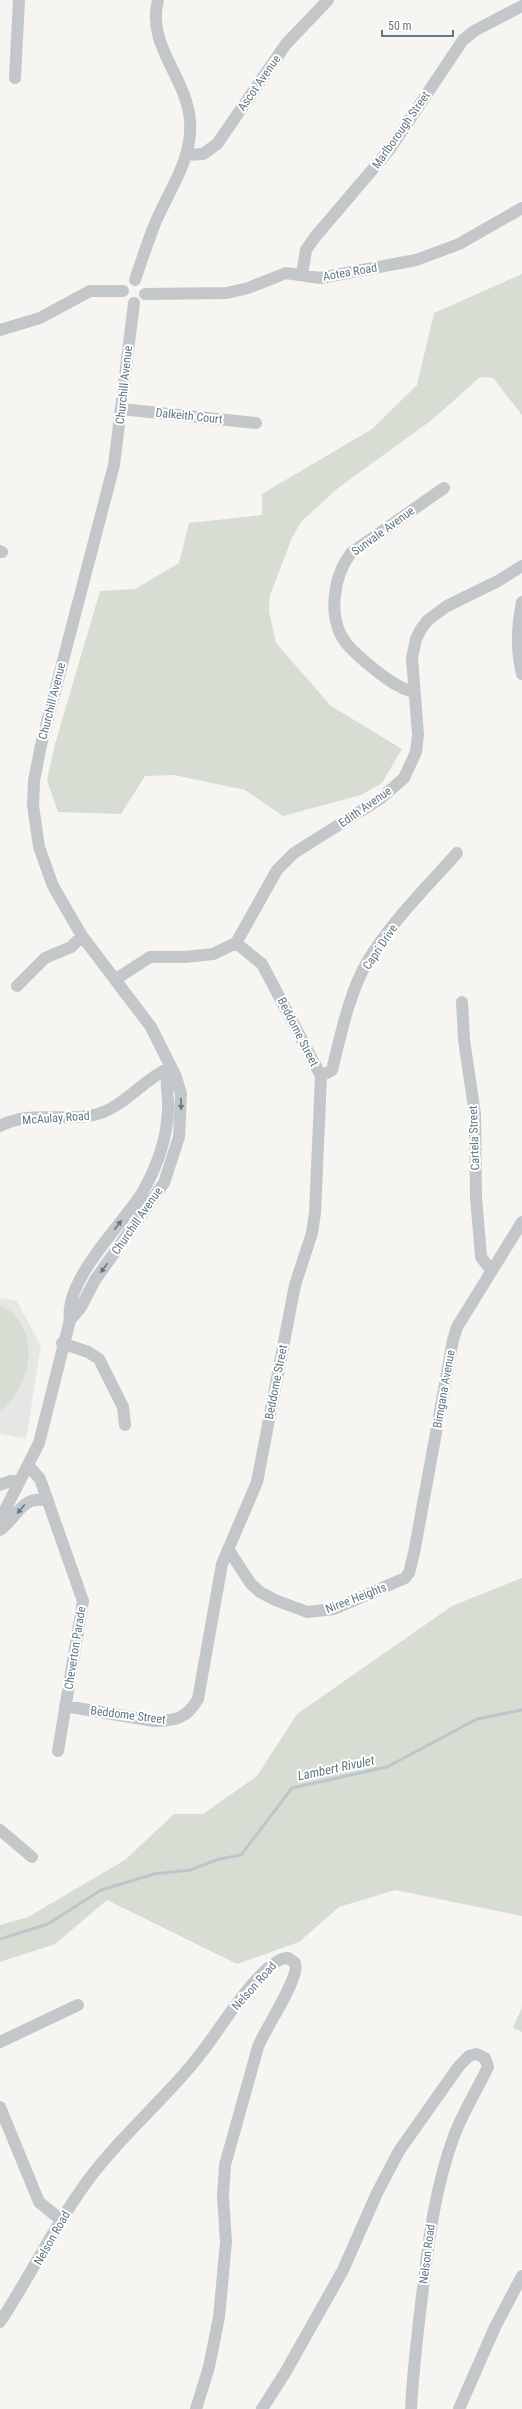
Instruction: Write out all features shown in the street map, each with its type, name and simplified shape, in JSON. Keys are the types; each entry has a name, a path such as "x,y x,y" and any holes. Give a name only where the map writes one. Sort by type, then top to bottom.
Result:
{"street":[{"path":"15,78 19,0"},
{"path":"135,280 154,225 186,155 190,137 188,108 185,96 161,50 158,39 156,8 158,0"},
{"name":"Ascot Avenue","path":"186,155 203,154 217,144 286,44 328,0"},
{"name":"Marlborough Street","path":"302,274 306,250 315,237 390,150 463,40 474,31 522,6"},
{"name":"Aotea Road","path":"145,294 227,293 248,288 286,273 302,274 320,278 416,260 459,244 522,208"},
{"path":"135,280 144,286 145,294 141,300 134,302 127,300 123,291 128,282 135,280"},
{"path":"0,330 40,318 90,291 123,291"},
{"name":"Churchill Avenue","path":"0,1519 28,1465 42,1431 62,1343 70,1320 82,1307 95,1280 155,1198 170,1170 179,1138 181,1094 176,1077 170,1068 151,1027 82,936 53,886 39,847 33,805 34,781 50,707 107,495 121,409 134,302"},
{"name":"Dalkeith Court","path":"121,409 256,423"},
{"name":"Sunvale Avenue","path":"413,692 396,687 359,657 345,642 338,626 334,610 335,590 344,561 350,553 444,488"},
{"name":"Edith Avenue","path":"236,943 277,870 294,853 380,799 404,778 416,752 418,735 413,692 412,658 416,639 428,620 447,606 498,581 522,566"},
{"path":"522,602 517,631 517,653 522,674"},
{"name":"Capri Drive","path":"320,1076 332,1070 355,989 367,963 385,936 456,853"},
{"path":"17,986 45,958 71,947 82,936"},
{"path":"116,979 150,957 185,957 213,954 236,943"},
{"name":"Beddome Street","path":"66,1706 154,1721 169,1721 181,1718 192,1711 198,1699 222,1564 257,1482 295,1285 312,1233 315,1213 320,1076 262,964 236,943"},
{"name":"Cartela Street","path":"462,1002 464,1040 475,1114 476,1197 481,1257 491,1270"},
{"name":"McAulay Road","path":"0,1126 32,1117 77,1117 106,1112 127,1098 149,1079 170,1068"},
{"name":"Birngana Avenue","path":"409,1573 453,1340 463,1315 522,1222"},
{"path":"62,1343 88,1352 99,1360 123,1407 125,1425"},
{"name":"Cheverton Parade","path":"28,1465 40,1479 83,1601 58,1751"},
{"path":"0,1485 10,1481 20,1481"},
{"path":"0,1530 10,1523 26,1503 32,1499 48,1501"},
{"name":"Niree Heights","path":"228,1549 251,1584 260,1592 280,1603 307,1612 334,1609 392,1585 409,1573"},
{"path":"0,1830 32,1857"},
{"name":"Nelson Road","path":"0,2322 27,2281 61,2220 79,2192 99,2166 189,2070 231,2011 266,1969 280,1959 288,1958 295,1963 297,1970 294,1980 264,2033 258,2047 226,2165 224,2196 226,2242 219,2317 210,2367 196,2409"},
{"path":"0,2042 78,2005"},
{"name":"Nelson Road","path":"262,2409 285,2373 343,2270 377,2193 399,2151 459,2066 469,2056 476,2054 485,2058 488,2067 473,2093 454,2135 445,2162 431,2219 416,2340 411,2409"},
{"path":"0,2107 39,2202 61,2220"},
{"path":"459,2409 495,2327 522,2276"}],"shaded area":[{"path":"522,274 522,415 493,378 480,377 433,419 338,488 301,522 292,538 270,595 269,611 276,643 331,706 402,749 382,783 361,795 283,816 245,790 174,775 145,776 121,814 58,812 47,780 55,744 100,591 135,589 179,563 189,523 262,515 262,494 372,429 417,385 434,313"},
{"path":"0,1298 17,1301 41,1346 26,1439 0,1434"},
{"path":"0,1305 14,1314 23,1326 28,1341 28,1356 26,1372 20,1387 11,1400 0,1411"},
{"path":"522,1578 522,1916 395,1890 339,1907 299,1942 237,1964 107,1900 55,1944 0,1962 0,1925 28,1917 125,1860 174,1814 203,1814 257,1776 297,1714 452,1606"},
{"path":"522,2007 522,2032 513,2028"}],"waterway":[{"name":"Lambert Rivulet","path":"0,1939 48,1924 101,1890 154,1874 190,1870 219,1859 241,1855 292,1788 387,1767 477,1719 522,1710"}]}
